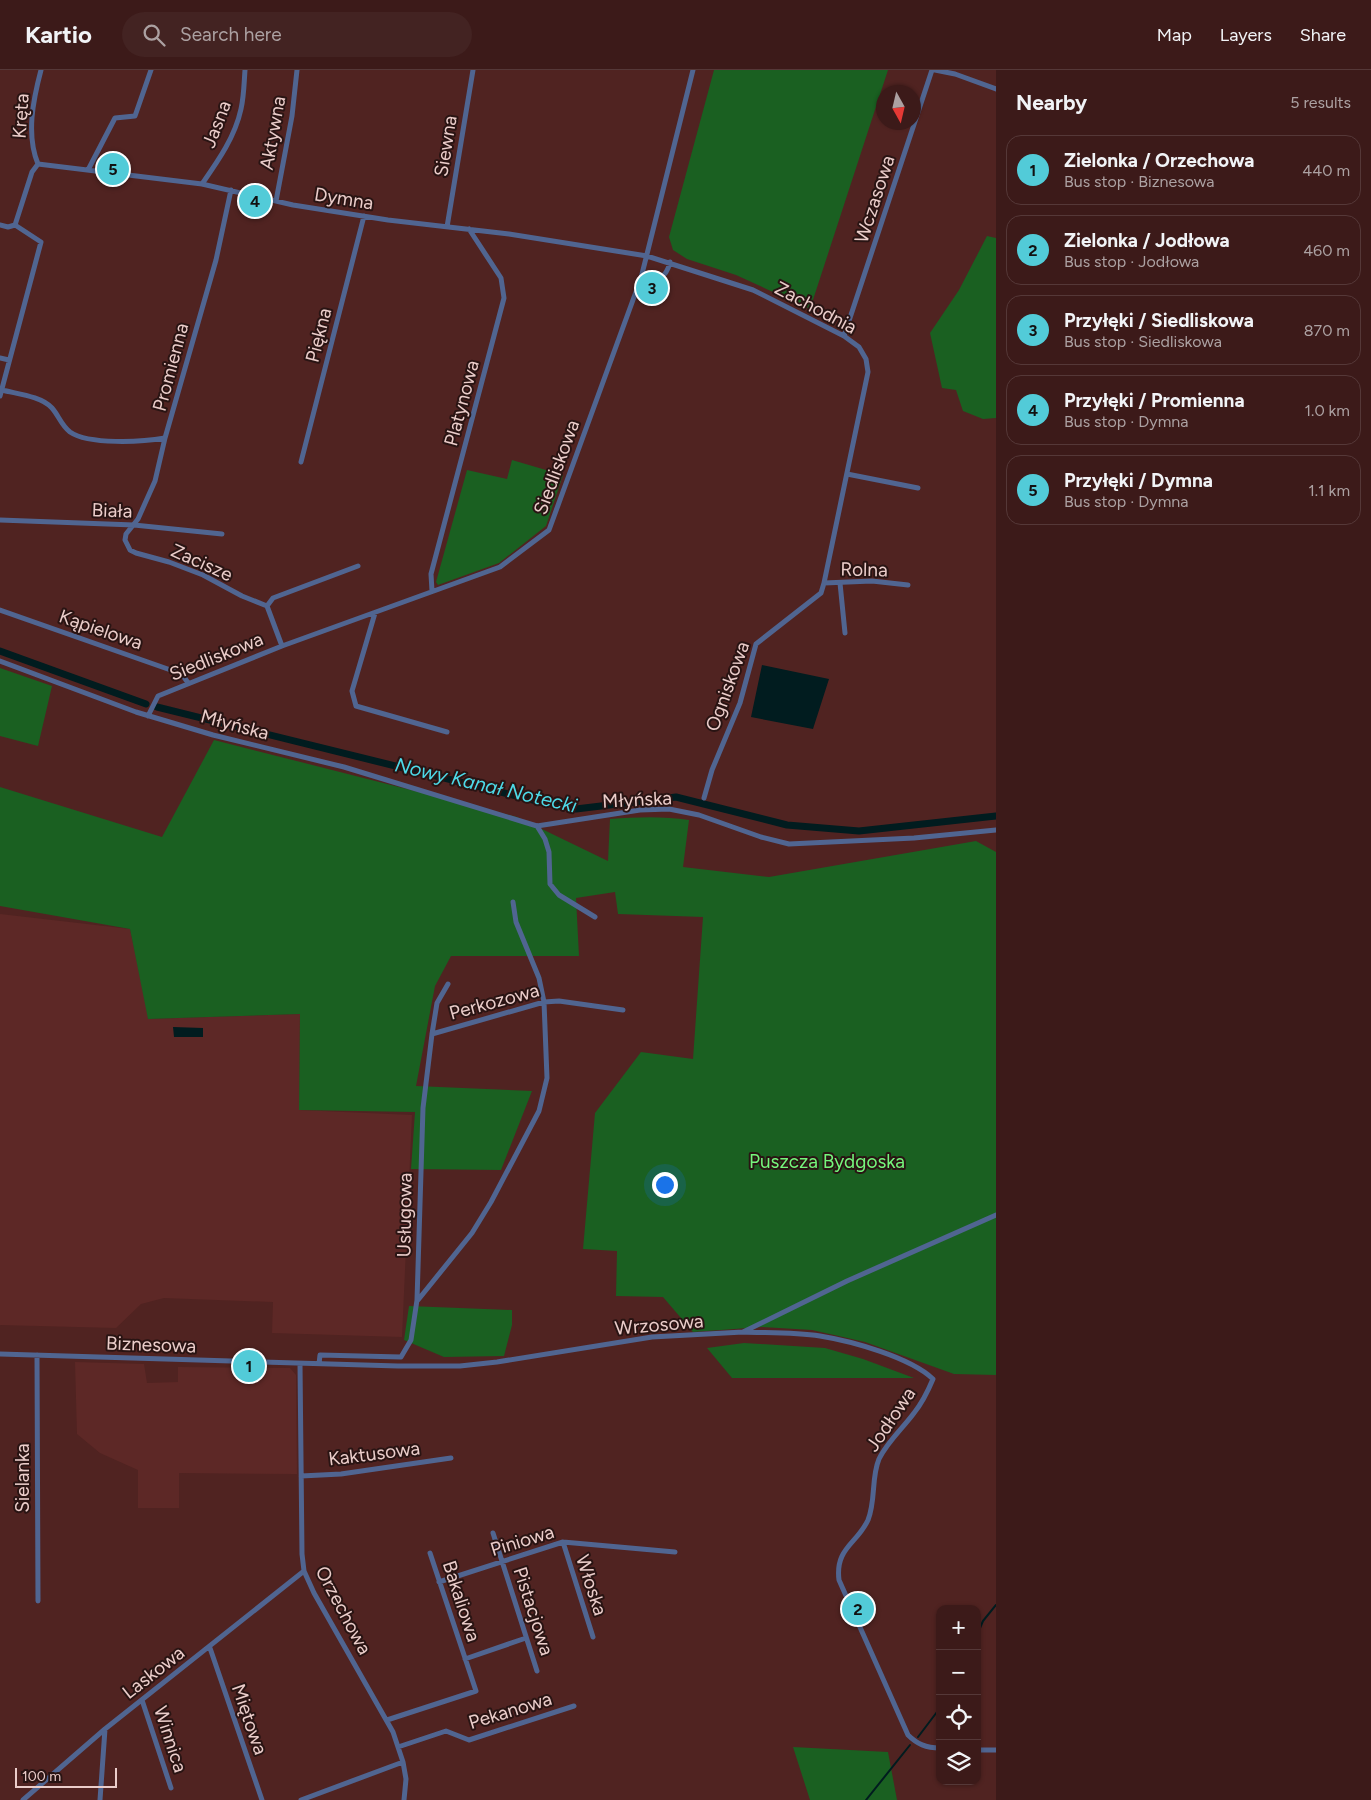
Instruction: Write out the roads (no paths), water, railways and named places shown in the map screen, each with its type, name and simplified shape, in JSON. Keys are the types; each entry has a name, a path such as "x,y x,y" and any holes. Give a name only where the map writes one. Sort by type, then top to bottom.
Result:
{"street":[{"name":"Kręta","path":"38,164 32,148 32,121 41,70"},
{"path":"88,170 115,118 135,116 151,70"},
{"name":"Jasna","path":"202,184 222,155 233,134 241,109 245,70"},
{"name":"Aktywna","path":"276,201 292,116 297,70"},
{"name":"Siewna","path":"447,227 473,70"},
{"name":"Siedliskowa","path":"148,716 158,696 282,646 500,567 549,530 641,278 692,70"},
{"path":"933,70 955,74 996,89"},
{"name":"Wczasowa","path":"844,336 933,70"},
{"name":"Dymna","path":"38,164 202,184 276,201 364,216 469,229 647,256"},
{"path":"15,225 32,172 38,164"},
{"name":"Promienna","path":"127,546 126,534 134,525 155,481 165,438 216,260 231,190"},
{"name":"Piękna","path":"301,462 364,216"},
{"path":"0,224 8,227 15,225 41,242 0,396"},
{"name":"Platynowa","path":"432,591 431,574 504,298 501,278 469,229"},
{"name":"Zachodnia","path":"647,256 753,290 844,336 859,347 866,359 868,372 825,581"},
{"path":"641,278 653,281 661,279 667,272 670,262"},
{"path":"0,358 9,360"},
{"path":"2,390 45,402 53,410 61,423 72,433 99,439 135,443 165,438"},
{"path":"847,474 918,488"},
{"name":"Biała","path":"0,520 134,525 222,534"},
{"name":"Zacisze","path":"127,546 136,553 169,562 204,575 242,596 267,606"},
{"path":"282,646 267,606 273,598 358,566"},
{"name":"Rolna","path":"825,581 840,583 872,581 908,585"},
{"name":"Ogniskowa","path":"704,798 712,770 740,704 756,644 821,593 825,581"},
{"path":"840,583 845,633"},
{"name":"Kąpielowa","path":"0,610 182,674 188,683"},
{"path":"375,613 352,690 356,706 447,732"},
{"name":"Młyńska","path":"0,661 148,716 214,735 344,767 537,826 640,810 669,809 699,815 761,837 789,844 914,838 996,830"},
{"path":"537,826 546,838 549,852 550,884 559,895 596,917"},
{"path":"417,1300 472,1233 491,1202 539,1111 547,1078 544,1002 539,978 516,922 513,902"},
{"name":"Usługowa","path":"319,1364 320,1355 401,1357 411,1340 417,1300 423,1108 437,1003 448,984"},
{"name":"Perkozowa","path":"432,1034 544,1002 559,1001 623,1010"},
{"name":"Wrzosowa","path":"300,1364 460,1366 497,1362 652,1337 743,1332 847,1281 996,1215"},
{"name":"Jodłowa","path":"743,1332 820,1336 879,1352 925,1372 933,1379 915,1412 879,1459 874,1499 867,1522 846,1548 838,1569 839,1580 908,1734 916,1743 929,1748 936,1748"},
{"name":"Biznesowa","path":"0,1354 300,1364"},
{"name":"Sielanka","path":"37,1355 38,1601"},
{"name":"Orzechowa","path":"300,1364 302,1554 304,1571 314,1593 387,1720 404,1762 406,1780 404,1800"},
{"name":"Kaktusowa","path":"301,1476 340,1474 451,1458"},
{"name":"Pistacjowa","path":"492,1533 538,1671"},
{"name":"Piniowa","path":"438,1582 563,1542 676,1552"},
{"name":"Włoska","path":"563,1542 593,1637"},
{"name":"Bakaliowa","path":"387,1720 476,1691 438,1582 430,1553"},
{"name":"Laskowa","path":"23,1800 105,1729 210,1648 304,1571"},
{"name":"Bakaliowa","path":"465,1659 526,1638"},
{"name":"Miętowa","path":"210,1648 262,1800"},
{"name":"Winnica","path":"142,1700 171,1788"},
{"name":"Pekanowa","path":"398,1747 446,1731 469,1740 574,1706"},
{"path":"100,1800 105,1729"},
{"path":"981,1750 996,1750"},
{"path":"301,1800 404,1762"}],"water":[{"path":"762,665 829,679 813,729 751,717"},
{"path":"173,1027 203,1028 203,1037 174,1037"}],"waterway":[{"name":"Nowy Kanał Notecki","path":"0,651 146,704"},
{"name":"Nowy Kanał Notecki","path":"157,707 576,809 676,797 787,825 859,831 996,816"},
{"path":"981,1626 996,1605"},
{"path":"918,1737 936,1713"},
{"path":"866,1800 910,1745"}],"place":[{"name":"Przyłęki / Dymna","path":"113,169"},
{"name":"Przyłęki / Promienna","path":"255,201"},
{"name":"Przyłęki / Siedliskowa","path":"652,288"},
{"name":"Zielonka / Orzechowa","path":"249,1366"},
{"name":"Zielonka / Jodłowa","path":"858,1609"}],"park label":[{"name":"Puszcza Bydgoska","path":"827,1161"}]}
